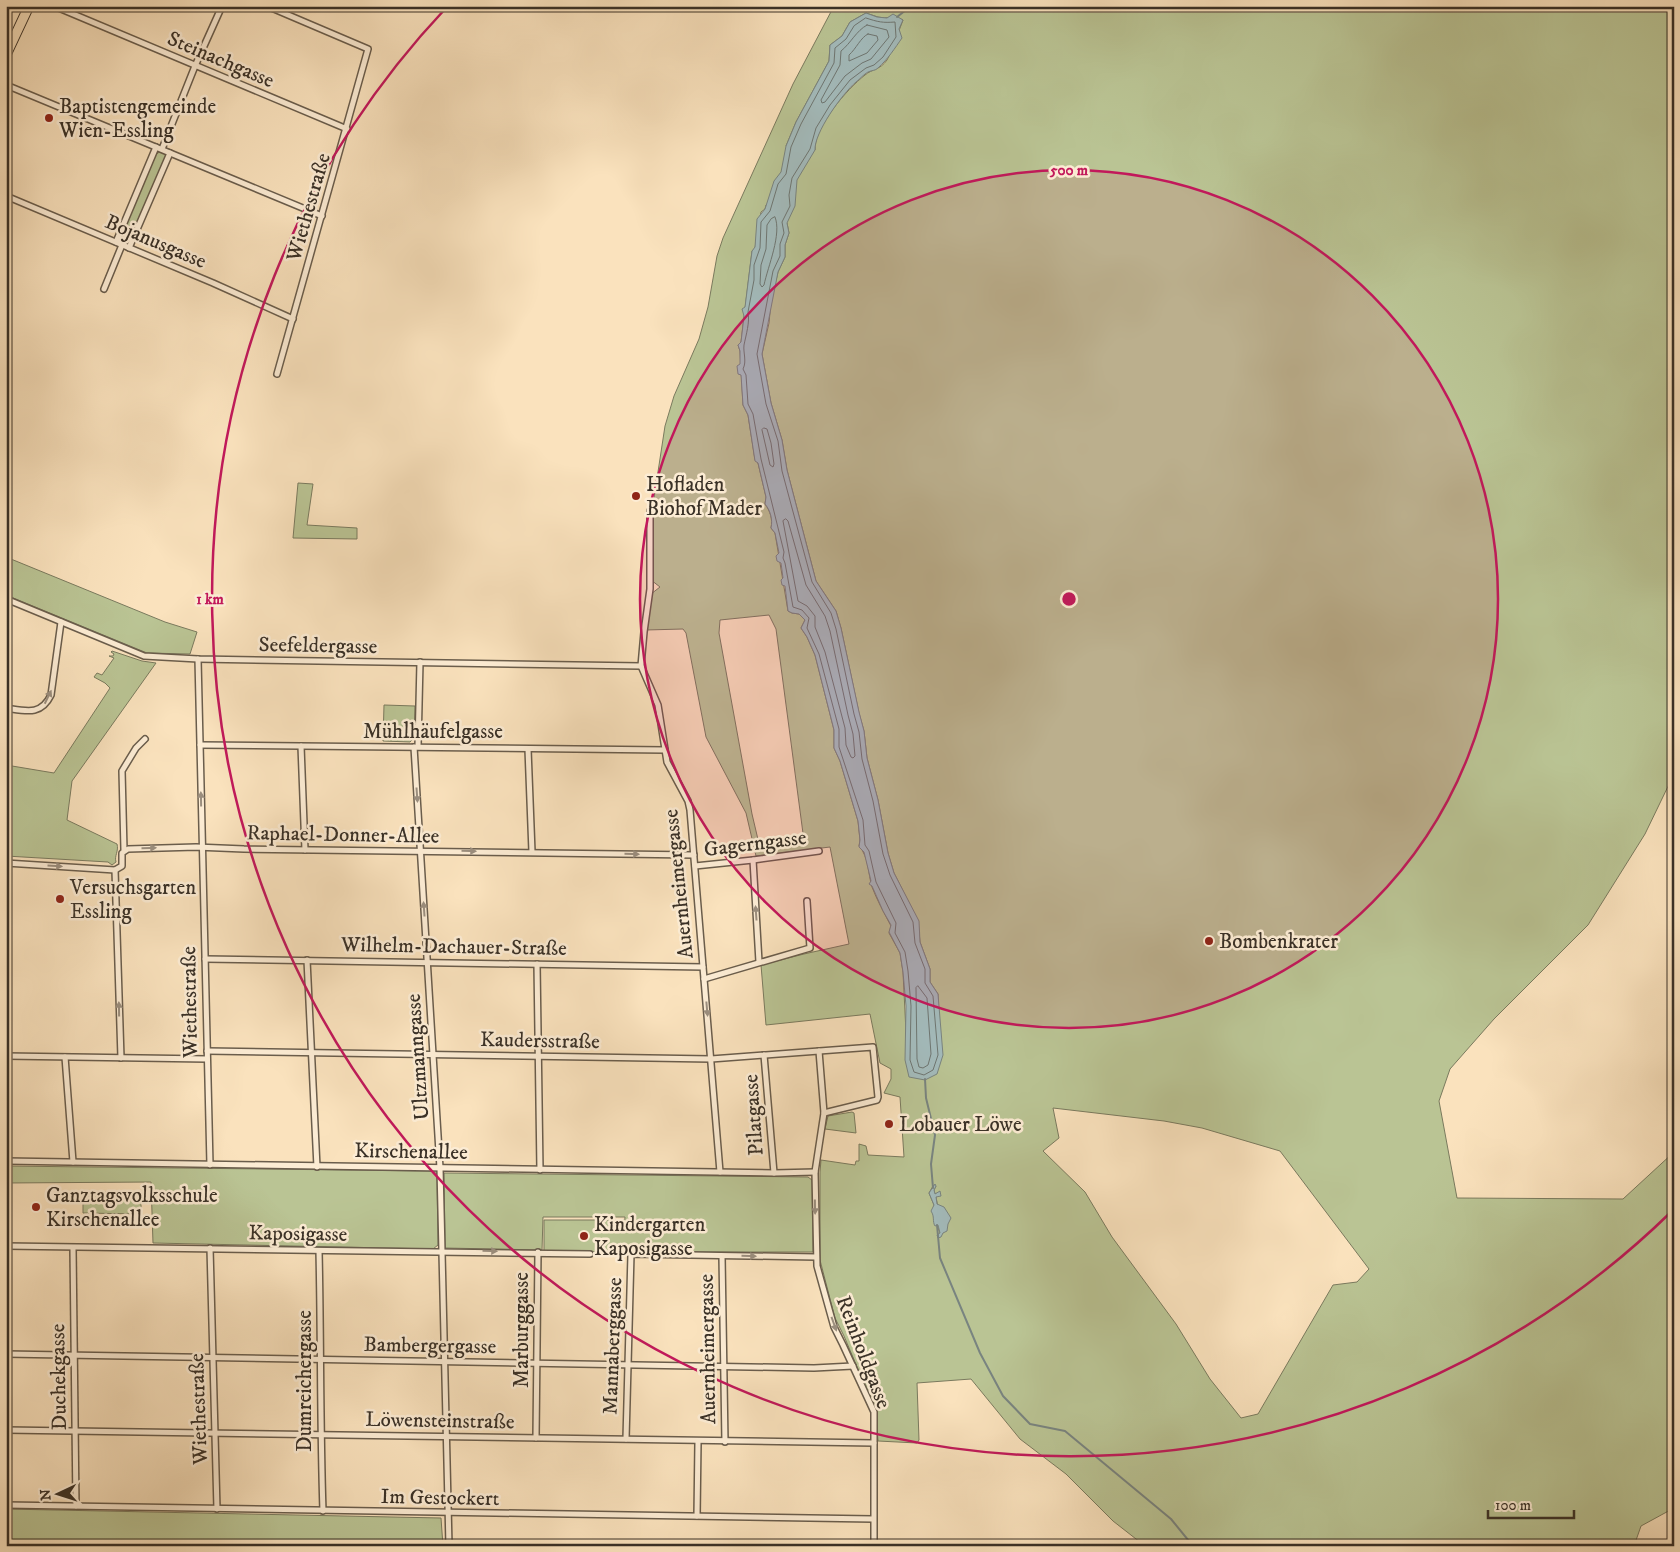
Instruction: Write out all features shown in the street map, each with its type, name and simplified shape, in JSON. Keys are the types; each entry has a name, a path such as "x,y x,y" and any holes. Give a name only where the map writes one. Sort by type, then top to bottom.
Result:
{"main road":[{"path":"6,54 29,6"}],"street":[{"name":"Steinachgasse","path":"54,6 347,129"},
{"path":"116,242 222,6"},
{"name":"Wiethestraße","path":"267,6 368,48 347,129 276,374"},
{"path":"6,85 322,216"},
{"path":"129,248 170,153"},
{"name":"Bojanusgasse","path":"6,196 293,319"},
{"path":"104,289 122,245"},
{"path":"641,666 650,589 650,511"},
{"name":"Seefeldergasse","path":"6,599 144,656 198,659 641,666"},
{"path":"6,708 28,712 43,707 48,701 51,695 62,622"},
{"name":"Wiethestraße","path":"198,659 210,1164"},
{"name":"Ultzmanngasse","path":"420,662 416,747 440,1168 449,1546"},
{"name":"Auernheimergasse","path":"641,666 658,705 667,762 688,801 690,810 720,1172"},
{"path":"6,863 115,870 122,866 122,852 124,850 122,771 136,748 145,739"},
{"name":"Mühlhäufelgasse","path":"200,745 665,750"},
{"path":"301,746 305,850"},
{"path":"528,749 532,852"},
{"name":"Raphael-Donner-Allee","path":"124,850 132,848 202,848 694,855"},
{"name":"Gagerngasse","path":"695,866 820,851"},
{"path":"753,860 759,962"},
{"path":"115,870 120,1058"},
{"path":"704,979 810,948 807,901"},
{"name":"Wilhelm-Dachauer-Straße","path":"205,959 703,967"},
{"path":"307,960 318,1167"},
{"path":"537,964 540,1170"},
{"name":"Kaudersstraße","path":"207,1051 711,1059 873,1047 877,1100 824,1113"},
{"name":"Reinholdgasse","path":"818,1051 824,1113 815,1172 817,1266 834,1327 874,1412 874,1546"},
{"name":"Pilatgasse","path":"764,1055 774,1173"},
{"path":"6,1056 207,1059"},
{"path":"64,1058 73,1162"},
{"name":"Kirschenallee","path":"6,1161 318,1167 815,1172"},
{"name":"Kaposigasse","path":"6,1246 590,1254"},
{"name":"Duchekgasse","path":"73,1248 76,1506"},
{"name":"Wiethestraße","path":"210,1248 217,1509"},
{"name":"Dumreichergasse","path":"319,1250 322,1360 320,1434 323,1511"},
{"name":"Marburggasse","path":"536,1438 538,1252"},
{"name":"Mannaberggasse","path":"626,1439 631,1254 722,1256"},
{"path":"722,1256 816,1257"},
{"name":"Auernheimergasse","path":"722,1256 725,1442"},
{"name":"Bambergergasse","path":"6,1354 628,1365 842,1368 853,1366"},
{"name":"Löwensteinstraße","path":"6,1430 626,1439 698,1442 874,1443"},
{"path":"697,1516 698,1442"},
{"name":"Im Gestockert","path":"6,1506 873,1519"}],"green space":[{"path":"834,6 1674,6 1674,774 1645,834 1588,925 1494,1019 1450,1069 1439,1101 1457,1198 1623,1199 1674,1152 1674,1508 1641,1526 1634,1546 1145,1546 1113,1521 1066,1474 1020,1439 971,1379 917,1383 919,1440 917,1443 878,1441 876,1412 835,1318 820,1260 820,1172 821,1160 855,1165 856,1161 859,1161 859,1144 866,1146 868,1155 904,1157 900,1097 884,1093 891,1079 891,1069 880,1063 870,1014 766,1025 761,965 849,944 830,847 756,856 746,813 706,737 686,633 683,629 646,630 651,594 660,587 651,580 652,511 665,426 674,396 699,339 708,307 717,256 723,238 793,84","holes":["866,13 878,17 903,20 887,60 882,66 865,75 849,89 826,120 816,141 815,150 786,146 796,122 829,61 830,45 842,36 850,22","766,205 787,223 789,233 785,245 785,257 778,272 771,302 769,323 762,354 771,403 782,440 787,470 816,581 836,611 841,628 888,853 894,873 918,921 920,942 930,969 930,982 938,994 939,1023 906,1032 903,972 900,953 889,933 891,926 878,902 872,887 866,860 859,846 858,821 840,761 834,748 834,730 815,655 801,628 805,620 799,614 788,611 775,533 771,528 770,512 765,504 766,497 758,463 755,460 748,415 743,405 738,345 741,342 752,251 755,248 761,212 765,209","769,615 776,629 804,841 760,848 719,633 720,620","1053,1108 1164,1121 1202,1128 1280,1151 1369,1269 1357,1282 1333,1285 1258,1414 1241,1418 1210,1379 1176,1324 1112,1237 1085,1192 1043,1151 1059,1138","933,1186 936,1186 935,1194 940,1192 936,1197 943,1233 940,1233 934,1217 934,1205 929,1193"]},
{"path":"161,151 166,154 166,157 130,240 121,241 121,235 155,155"},
{"path":"298,483 313,484 307,525 357,528 357,539 293,538"},
{"path":"6,557 165,622 197,632 190,654 147,653 6,595"},
{"path":"112,651 142,661 156,663 72,781 67,820 117,844 116,862 112,865 108,862 6,856 6,765 54,773 110,688 94,677 97,673 102,675 114,658 109,656 113,656"},
{"path":"384,705 415,706 414,738 410,742 383,741"},
{"path":"854,1113 856,1133 825,1129 828,1116"},
{"path":"6,1166 433,1171 437,1174 438,1245 433,1249 153,1243 151,1182 6,1183"},
{"path":"444,1173 808,1177 812,1180 813,1252 544,1252 544,1220 624,1220 624,1231 625,1217 543,1217 542,1250 445,1248"},
{"path":"83,1192 141,1192 141,1214 83,1213"},
{"path":"6,1509 441,1518 443,1546 6,1546"}],"water":[{"path":"866,13 887,18 893,14 903,20 899,29 902,38 882,65 864,75 837,104 824,124 815,150 797,180 795,206 787,223 789,233 785,245 785,257 778,272 762,354 771,403 782,440 787,470 816,581 836,611 841,628 888,853 894,873 919,921 920,942 930,969 930,982 938,994 943,1055 937,1074 925,1080 909,1077 905,1060 906,1006 900,953 889,932 891,925 872,886 869,884 871,881 864,852 859,847 858,821 840,761 834,748 834,730 815,655 801,628 805,620 799,614 788,611 785,586 782,585 781,580 783,578 781,563 777,561 776,556 779,553 775,533 771,528 771,515 765,504 766,497 758,463 755,461 748,415 743,405 741,375 738,374 737,366 740,364 738,345 741,342 744,316 742,309 745,307 752,251 755,247 757,219 765,209 774,181 781,172 786,146 796,122 829,61 830,45 842,36 850,22"},
{"path":"935,1184 935,1194 940,1191 941,1196 936,1197 937,1204 944,1207 951,1218 947,1231 938,1238 937,1235 940,1233 938,1225 935,1226 934,1224 931,1211 934,1205 929,1193"}],"waterway":[{"path":"897,17 911,6"},
{"path":"925,1079 926,1098 935,1135 931,1164 933,1188"},
{"path":"937,1225 940,1258 980,1353 1003,1396 1030,1424 1065,1431 1171,1519 1193,1546"}],"place":[{"name":"Baptistengemeinde Wien-Essling","path":"49,118"},
{"name":"Hofladen Biohof Mader","path":"636,496"},
{"name":"Versuchsgarten Essling","path":"60,899"},
{"name":"Bombenkrater","path":"1209,941"},
{"name":"Lobauer Löwe","path":"889,1124"},
{"name":"Ganztagsvolksschule Kirschenallee","path":"36,1207"},
{"name":"Kindergarten Kaposigasse","path":"584,1236"}]}
